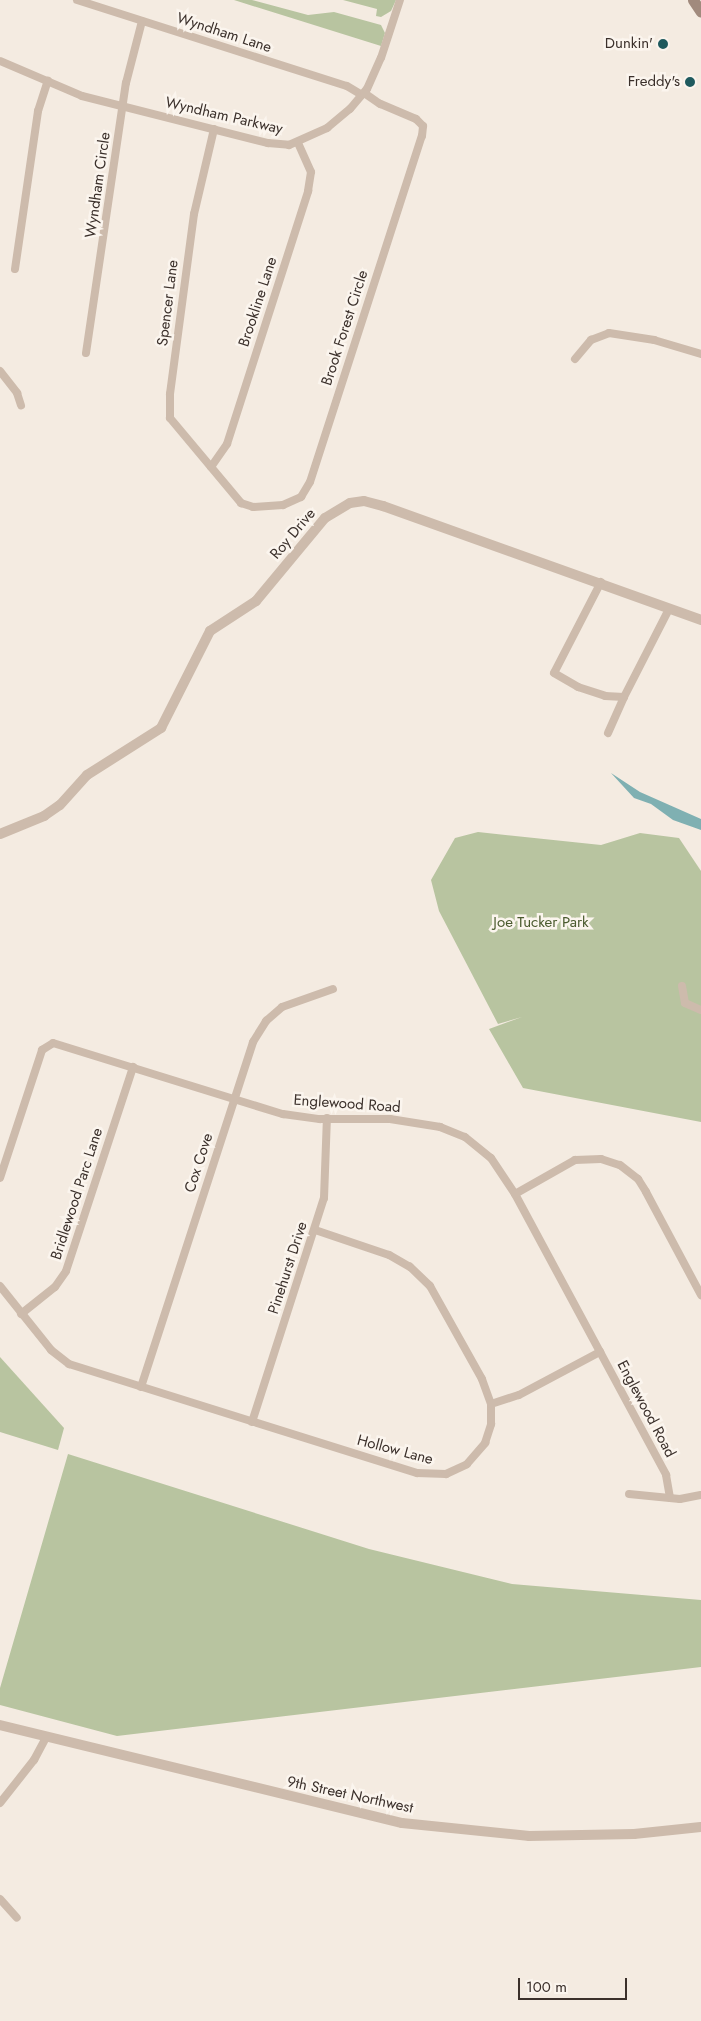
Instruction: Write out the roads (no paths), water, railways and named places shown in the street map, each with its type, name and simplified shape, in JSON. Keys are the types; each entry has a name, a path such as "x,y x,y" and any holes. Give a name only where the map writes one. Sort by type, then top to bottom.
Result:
{"main road":[{"path":"693,0 701,12"}],"street":[{"name":"Wyndham Lane","path":"77,0 347,86 363,94"},
{"name":"Wyndham Parkway","path":"0,61 72,93 270,143 298,142 340,119 363,94 381,58 400,0"},
{"name":"Wyndham Circle","path":"86,353 123,106 142,21"},
{"path":"15,269 38,111 48,81"},
{"name":"Brook Forest Circle","path":"211,468 238,500 248,506 293,502 305,493 310,482 423,130 422,124 416,120 363,94"},
{"name":"Spencer Lane","path":"211,468 174,425 169,408 194,214 214,129"},
{"name":"Brookline Lane","path":"211,468 227,444 308,191 311,172 298,142"},
{"path":"575,359 591,340 604,334 617,333 701,354"},
{"path":"0,371 14,388 21,405"},
{"name":"Roy Drive","path":"0,834 44,816 60,805 88,774 161,728 210,631 256,601 317,527 341,506 356,501 371,502 602,582 701,620"},
{"path":"602,582 554,673 590,691 624,697"},
{"path":"608,733 617,719 624,697 669,609"},
{"path":"682,986 685,1002 701,1010"},
{"name":"Cox Cove","path":"141,1387 253,1042 266,1021 292,1002 333,989"},
{"name":"Englewood Road","path":"0,1178 46,1047 59,1043 282,1114 327,1118 376,1117 453,1131 491,1158 514,1194 666,1475 670,1498"},
{"name":"Bridlewood Parc Lane","path":"22,1314 55,1287 66,1271 133,1067"},
{"name":"Pinehurst Drive","path":"252,1422 315,1230 326,1183 327,1118"},
{"path":"514,1194 575,1160 601,1158 620,1165 638,1180 646,1192 701,1295"},
{"name":"Hollow Lane","path":"0,1286 64,1362 417,1473 438,1475 458,1469 478,1456 491,1424 491,1404 482,1379 459,1336 424,1279 410,1267 390,1255 315,1230"},
{"path":"491,1404 519,1395 600,1352"},
{"path":"629,1494 670,1498 701,1495"},
{"name":"9th Street Northwest","path":"0,1725 351,1812 449,1830 550,1836 634,1834 701,1827"},
{"path":"0,1803 34,1760 46,1737"},
{"path":"0,1899 17,1918"}],"water":[{"path":"611,773 640,792 701,819 701,830 673,820 651,804 634,798"}],"place":[{"name":"Dunkin'","path":"663,44"},
{"name":"Freddy's","path":"690,82"}],"park label":[{"name":"Joe Tucker Park","path":"541,923"}]}
